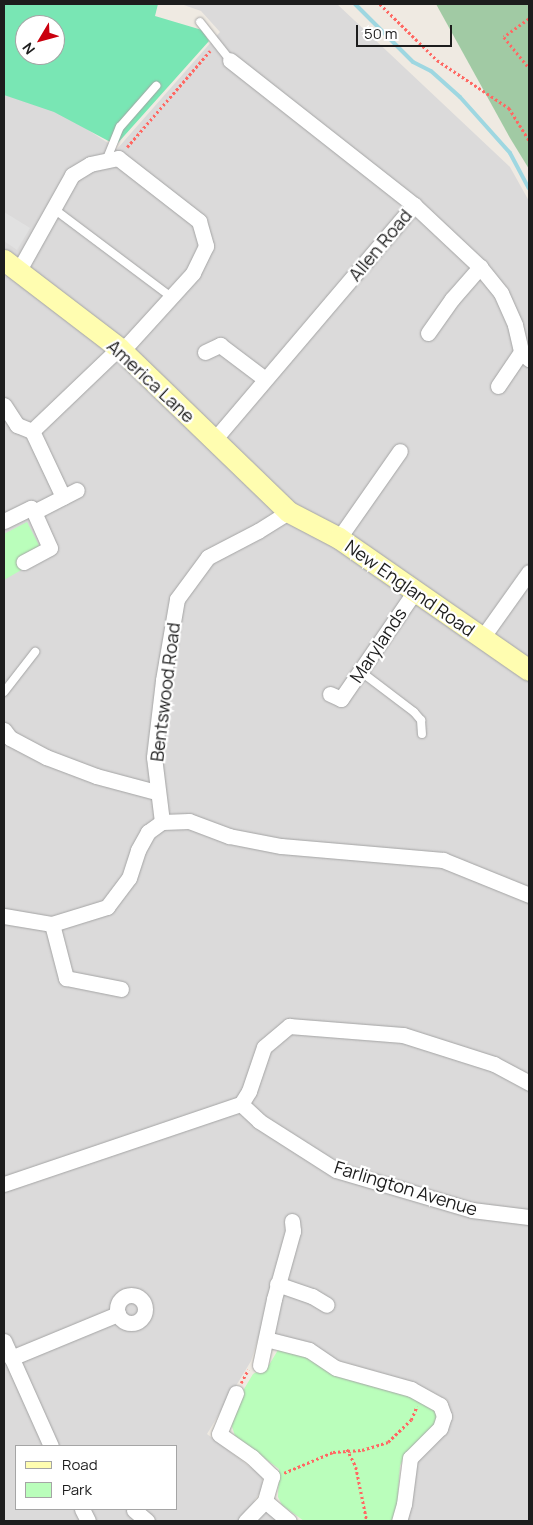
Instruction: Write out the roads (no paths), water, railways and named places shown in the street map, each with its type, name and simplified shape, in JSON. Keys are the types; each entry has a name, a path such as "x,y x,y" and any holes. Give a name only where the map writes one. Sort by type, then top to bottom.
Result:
{"street":[{"name":"Allen Road","path":"214,440 414,205 230,60"},
{"path":"12,265 54,209 72,175 90,164 112,160 199,222 206,246 193,273 171,297 120,350 32,431"},
{"path":"414,205 480,267 501,293 515,325 525,355 498,386"},
{"name":"America Lane","path":"12,265 120,350 289,512"},
{"path":"428,333 452,298 480,267"},
{"path":"205,352 220,345 265,379"},
{"path":"4,405 18,425 32,431 63,497"},
{"path":"339,538 400,451"},
{"path":"34,512 77,490"},
{"path":"4,521 31,508 34,512 50,548 24,562"},
{"name":"New England Road","path":"289,512 339,538 529,670"},
{"name":"Bentswood Road","path":"162,822 156,792 155,748 177,599 208,557 258,531 289,512"},
{"path":"482,638 529,572"},
{"name":"Marylands","path":"338,701 415,591"},
{"path":"4,730 10,738 46,756 96,776 156,792"},
{"path":"4,916 52,924 107,907 129,878 138,850 148,832 162,822 189,821 229,836 281,846 444,860 529,894"},
{"path":"52,924 66,978 121,989"},
{"path":"4,1184 241,1104 249,1091 264,1047 289,1026 403,1035 494,1064 529,1083"},
{"name":"Farlington Avenue","path":"241,1104 259,1121 336,1170 472,1210 529,1217"},
{"path":"260,1365 278,1284 293,1231 292,1221"},
{"path":"278,1284 312,1296 327,1306"},
{"path":"11,1358 118,1314"},
{"path":"266,1338 309,1350 336,1368 422,1393 440,1405 444,1416 440,1428 410,1458 404,1504 399,1521"},
{"path":"4,1341 51,1445"},
{"path":"236,1392 218,1434 272,1476 265,1500 246,1521"},
{"path":"265,1500 288,1521"},
{"path":"134,1510 147,1521"}],"lane":[{"path":"200,22 230,60"},
{"path":"112,160 120,127 156,86"},
{"path":"54,209 171,297"},
{"path":"4,692 35,652"},
{"path":"360,671 414,712 421,720 422,734"}],"waterway":[{"path":"355,4 413,62 431,71 460,97 510,153 529,188"}]}
